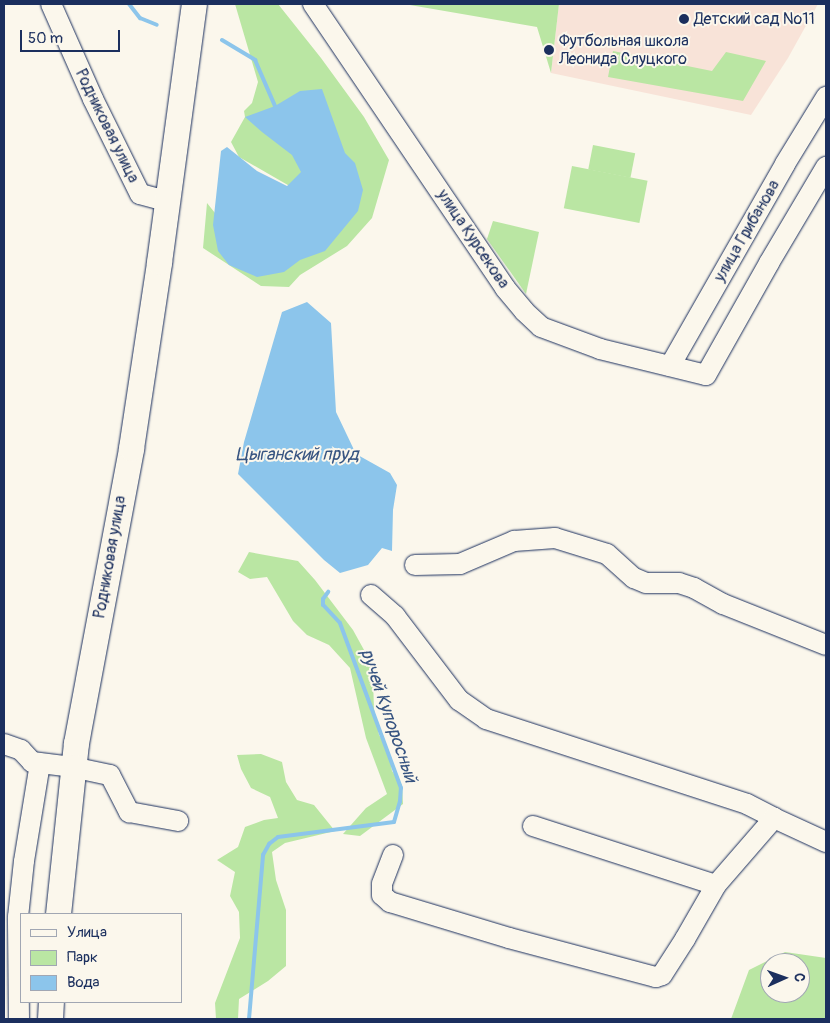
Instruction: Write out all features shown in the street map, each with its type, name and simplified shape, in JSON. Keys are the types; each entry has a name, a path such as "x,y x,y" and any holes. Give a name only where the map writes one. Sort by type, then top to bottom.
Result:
{"main road":[{"name":"Родниковая улица","path":"58,913 72,767 131,448 194,4"},
{"path":"50,1019 51,1003"}],"street":[{"name":"Родниковая улица","path":"51,4 140,194 167,201"},
{"name":"улица Курсекова","path":"313,4 505,288 524,311 541,327 600,349 706,376 769,263 826,167"},
{"name":"улица Грибанова","path":"670,366 785,164 826,97"},
{"path":"415,565 460,564 514,541 555,538 607,554 634,578 646,583 679,583 694,588 723,604 826,645"},
{"path":"371,595 394,616 459,700 486,719 747,804 826,842"},
{"path":"4,744 21,750 32,762 72,767 110,775 129,812 178,820"},
{"path":"19,1019 18,917 24,861 40,763"},
{"path":"393,855 382,884 382,895 390,902 508,938 656,977 662,974 681,946 716,885 774,818"},
{"path":"533,826 716,885"}],"shaded area":[{"path":"559,4 818,4 788,58 751,115 551,73"}],"green space":[{"path":"235,4 278,4 321,58 364,117 389,160 372,218 347,246 300,275 289,287 261,286 203,248 207,203 231,233 293,188 239,157 231,142 245,117 244,111 252,103 258,82"},
{"name":"Футбольная школа Леонида Слуцкого","path":"404,4 559,4 551,73 537,27"},
{"path":"613,51 712,71 726,52 766,61 743,101 608,77"},
{"path":"593,145 635,153 630,178 588,170"},
{"path":"572,166 648,181 639,223 564,208"},
{"path":"493,221 539,232 526,294 487,239"},
{"path":"249,552 298,561 353,630 369,659 373,679 374,709 379,735 389,751 392,771 402,785 403,804 360,836 343,834 366,808 387,794 366,738 350,668 329,645 307,635 293,621 267,577 250,579 238,572"},
{"path":"261,754 282,762 286,782 297,800 314,805 335,831 285,843 272,852 276,880 286,910 286,966 268,981 239,999 238,1019 216,1019 215,1003 240,938 239,912 230,896 235,872 217,860 238,847 245,827 264,820 278,818 270,797 251,788 241,769 237,755"},
{"path":"810,956 826,958 826,1019 731,1019 749,970 760,964 760,1003 810,1003"}],"water":[{"path":"322,89 345,153 355,163 363,190 358,211 325,251 300,260 284,272 257,277 229,265 218,251 213,225 221,151 227,147 257,171 287,186 301,172 292,155 245,117 275,106 300,91"},
{"name":"Цыганский пруд","path":"307,302 331,323 336,412 356,454 390,473 397,485 393,510 392,551 382,548 368,565 340,573 324,560 238,474 244,442 282,312"}],"waterway":[{"name":"ручей Купоросный","path":"129,4 140,18 157,25"},
{"name":"ручей Купоросный","path":"222,40 255,60 275,106"},
{"name":"ручей Купоросный","path":"249,1019 263,855 269,844 278,837 394,822 400,801 401,788 340,623 323,605 323,599 328,592"}],"place":[{"name":"Детский сад №11","path":"684,19"},
{"name":"Футбольная школа Леонида Слуцкого","path":"549,50"}]}
